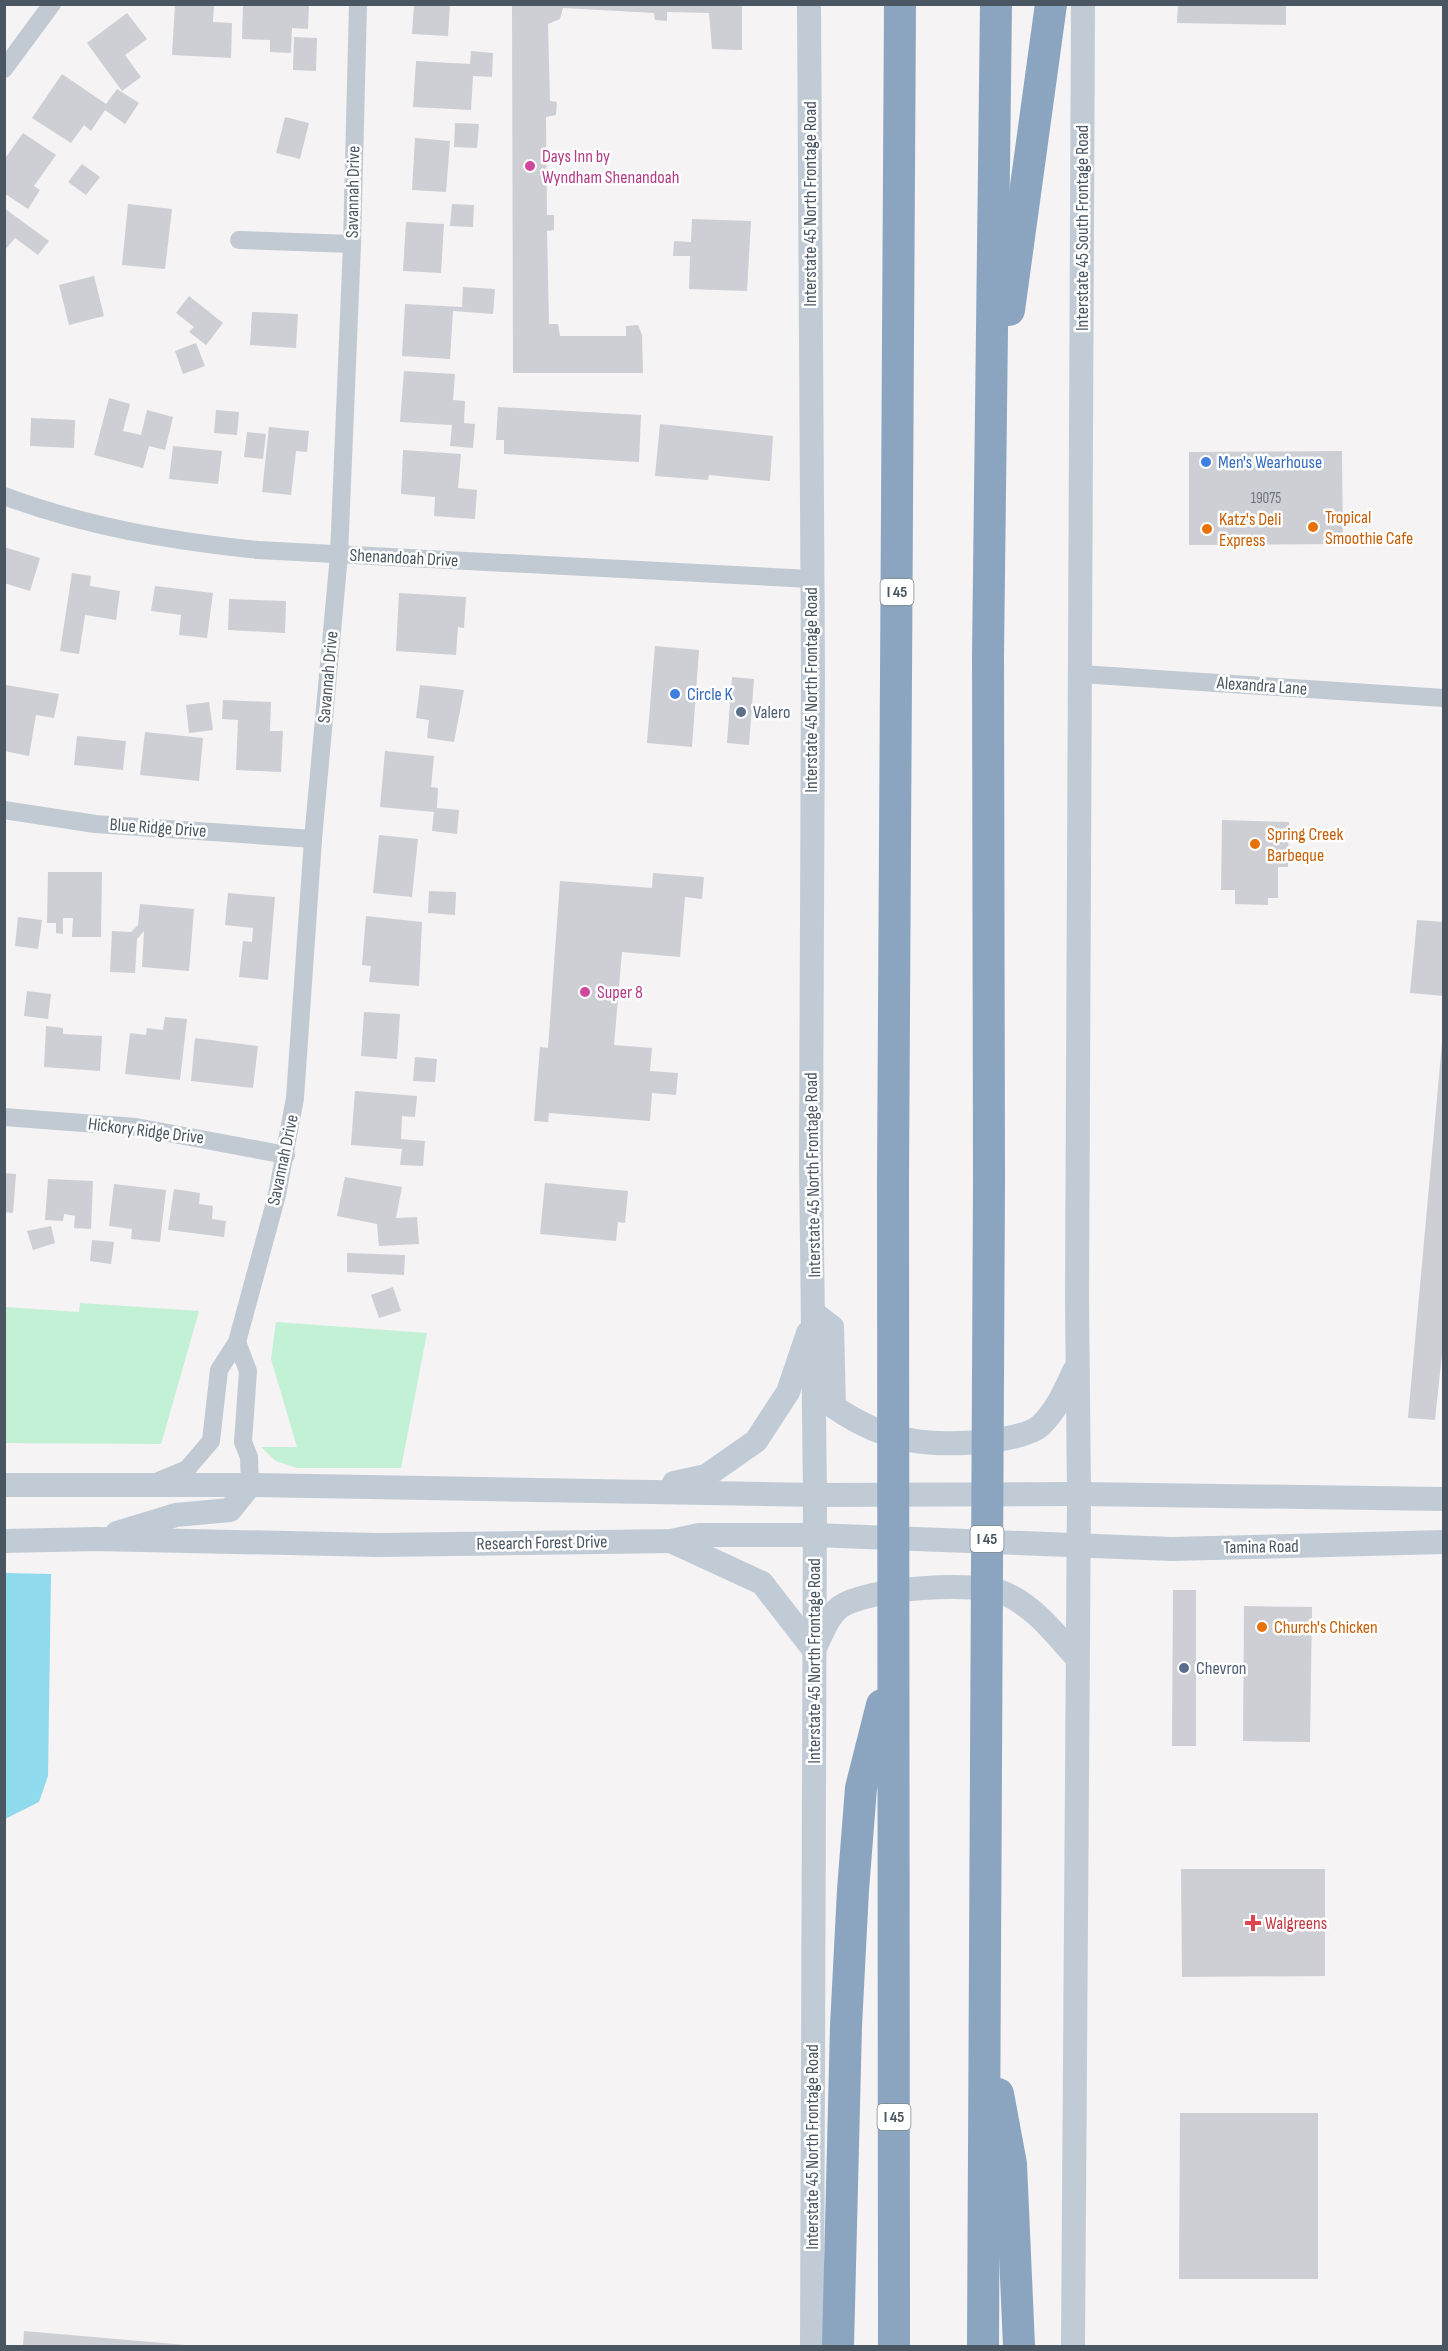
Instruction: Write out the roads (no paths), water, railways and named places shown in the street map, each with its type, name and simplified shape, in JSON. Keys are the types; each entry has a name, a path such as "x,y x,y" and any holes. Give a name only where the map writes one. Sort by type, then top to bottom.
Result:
{"highway":[{"name":"I 45","path":"894,2346 893,1179 900,4"},
{"name":"I 45","path":"983,2346 989,1182 988,655 996,4"},
{"path":"993,369 1013,296 1051,4"},
{"path":"838,2346 846,2026 861,1788 893,1661"},
{"path":"984,2025 1011,2164 1019,2346"}],"main road":[{"name":"Interstate 45 North Frontage Road","path":"809,4 813,673 811,1162 816,1496 812,2346"},
{"name":"Interstate 45 South Frontage Road","path":"1081,674 1083,4"},
{"path":"1072,2346 1081,674"},
{"path":"634,1492 706,1476 756,1441 788,1392 815,1314 832,1327 834,1407 861,1426 916,1443 970,1443 1006,1439 1038,1428 1059,1403 1077,1363"},
{"path":"4,1485 250,1485 816,1496 1078,1494 1443,1499"},
{"path":"97,1539 176,1515 230,1510 250,1485"},
{"name":"Research Forest Drive","path":"4,1540 97,1539 379,1545 671,1541 699,1535 815,1535 1078,1545"},
{"path":"671,1541 762,1583 814,1650 828,1621 840,1607 874,1594 908,1588 974,1589 1004,1592 1031,1607 1077,1658"},
{"name":"Tamina Road","path":"1078,1545 1172,1549 1443,1542"}],"street":[{"path":"4,69 52,4"},
{"name":"Savannah Drive","path":"148,1485 187,1469 211,1442 219,1370 237,1342 286,1155 300,1046 313,839 339,555 352,244 358,4"},
{"path":"239,240 352,244"},
{"name":"Shenandoah Drive","path":"4,496 72,518 158,538 258,550 811,579"},
{"name":"Alexandra Lane","path":"1081,674 1443,698"},
{"name":"Blue Ridge Drive","path":"4,810 95,824 313,839"},
{"name":"Hickory Ridge Drive","path":"4,1117 136,1127 286,1155"},
{"path":"237,1342 248,1371 243,1442 249,1456 250,1485"}],"water":[{"path":"5,1573 51,1574 48,1776 39,1802 5,1819"}],"place":[{"name":"Days Inn by Wyndham Shenandoah","path":"530,166"},
{"name":"Men's Wearhouse","path":"1206,462"},
{"name":"Tropical Smoothie Cafe","path":"1313,527"},
{"name":"Katz's Deli Express","path":"1207,529"},
{"name":"Circle K","path":"675,694"},
{"name":"Valero","path":"741,712"},
{"name":"Spring Creek Barbeque","path":"1255,844"},
{"name":"Super 8","path":"585,992"},
{"name":"Church's Chicken","path":"1262,1627"},
{"name":"Chevron","path":"1184,1668"},
{"name":"Walgreens","path":"1253,1923"}]}
